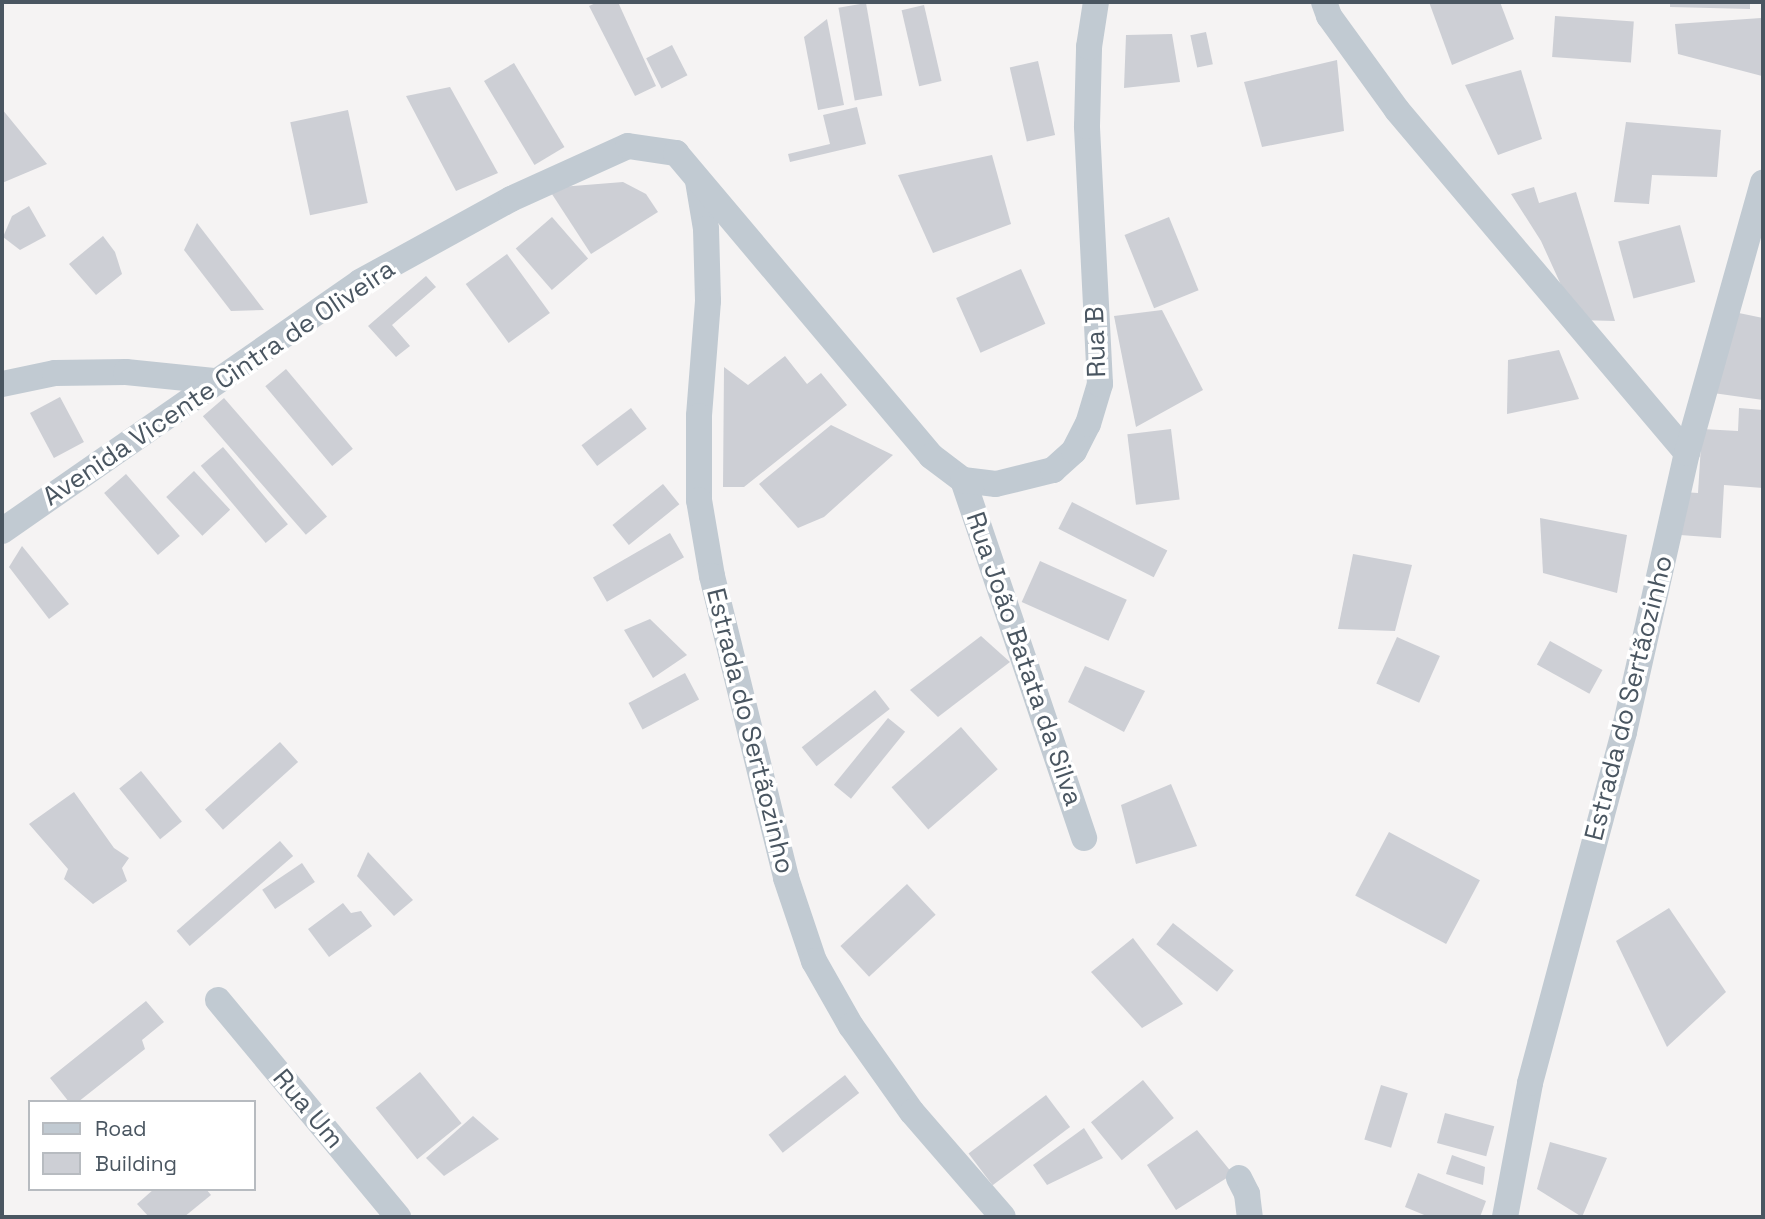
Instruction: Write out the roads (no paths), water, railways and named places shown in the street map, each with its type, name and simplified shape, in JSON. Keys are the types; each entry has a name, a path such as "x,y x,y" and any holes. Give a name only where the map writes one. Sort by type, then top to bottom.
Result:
{"street":[{"name":"Rua B","path":"963,480 996,484 1052,470 1074,451 1100,384 1087,126 1089,47 1097,2"},
{"path":"1324,2 1329,16 1397,110 1688,453"},
{"name":"Avenida Vicente Cintra de Oliveira","path":"2,531 360,282 599,156 628,146 652,146 676,153 698,180"},
{"path":"698,180 923,448 963,480"},
{"name":"Estrada do Sertãozinho","path":"698,180 706,229 708,301 699,415 699,500 712,576 786,878 814,961 851,1026 912,1112 1003,1217"},
{"name":"Estrada do Sertãozinho","path":"1505,1217 1530,1083 1624,732 1688,453 1763,182"},
{"path":"2,384 67,373 126,372 214,381"},
{"name":"Rua João Batata da Silva","path":"963,480 1084,838"},
{"name":"Rua Um","path":"218,1000 398,1217"},
{"path":"1239,1178 1247,1194 1250,1217"}]}
